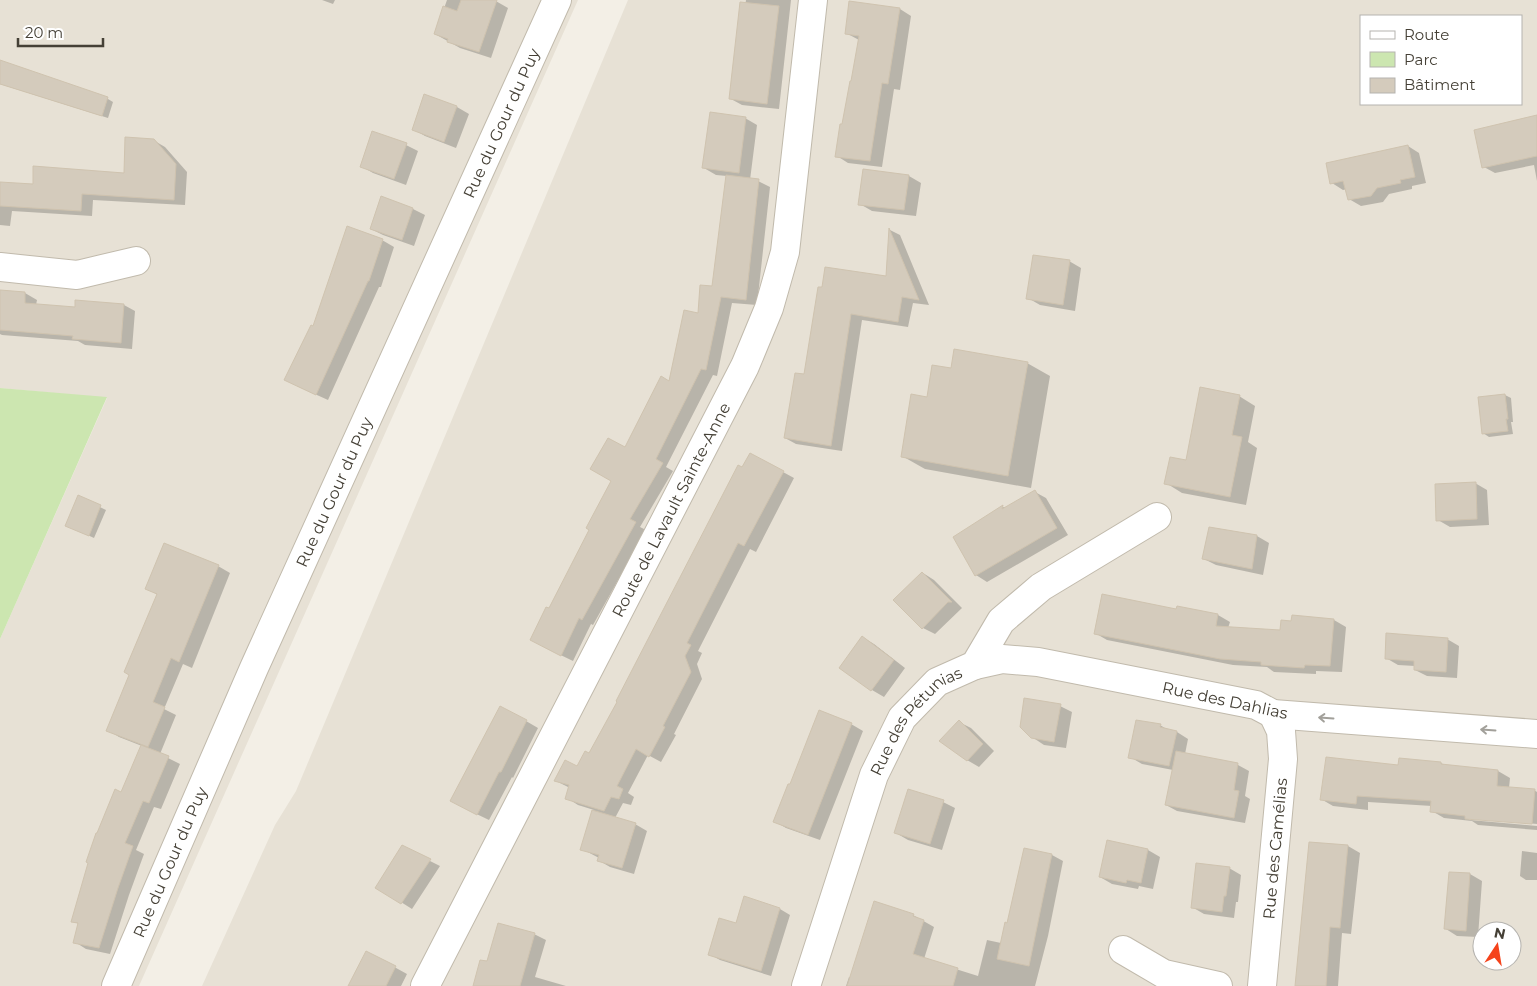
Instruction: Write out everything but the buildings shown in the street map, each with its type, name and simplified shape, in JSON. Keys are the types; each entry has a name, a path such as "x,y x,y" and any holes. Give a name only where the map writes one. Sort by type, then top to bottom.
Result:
{"street":[{"name":"Route de Lavault Sainte-Anne","path":"425,986 745,366 769,308 785,252 813,0"},
{"name":"Rue du Gour du Puy","path":"116,986 258,659 555,1"},
{"path":"0,267 77,275 136,261"},
{"name":"Rue des Pétunias","path":"806,986 874,775 902,718 937,682 975,665 1001,621 1041,587 1157,517"},
{"name":"Rue des Dahlias","path":"975,665 1002,659 1038,662 1256,705 1273,714 1537,734"},
{"name":"Rue des Camélias","path":"1262,986 1283,758 1281,730 1273,714"},
{"path":"1124,950 1164,974 1218,986"}],"shaded area":[{"path":"0,0 578,0 139,986 0,986 0,639 107,398 0,388"},
{"path":"628,0 1537,0 1537,986 202,986 275,825 296,791"}],"green space":[{"path":"0,388 107,397 0,639"}]}
